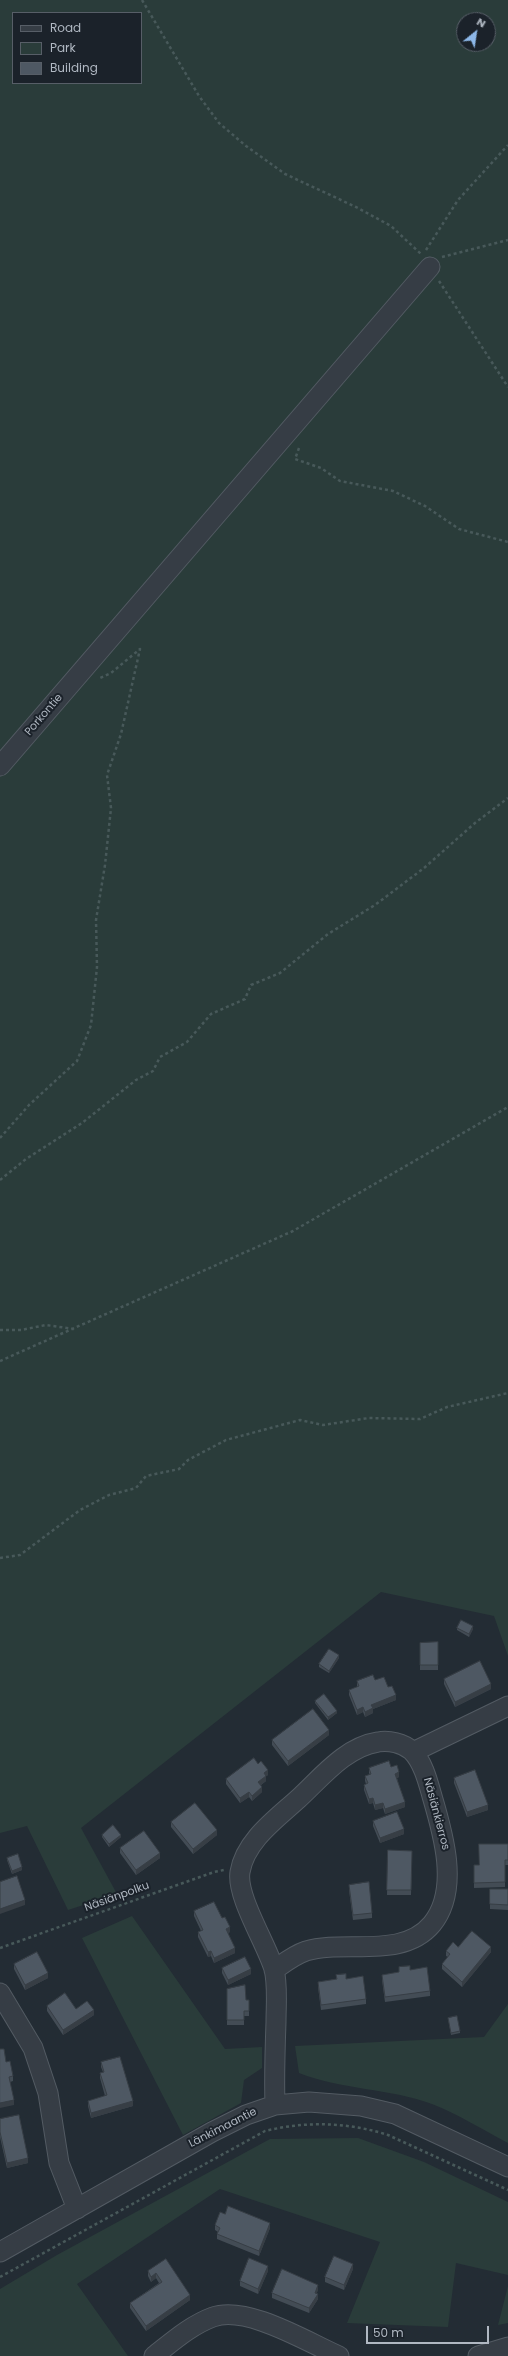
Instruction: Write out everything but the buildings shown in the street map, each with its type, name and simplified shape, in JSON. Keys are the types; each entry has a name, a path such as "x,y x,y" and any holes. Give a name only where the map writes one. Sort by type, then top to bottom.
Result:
{"street":[{"name":"Porkontie","path":"0,766 93,672 430,267"},
{"path":"275,2105 276,1997 274,1970 242,1892 240,1875 241,1867 248,1850 256,1839 354,1750 365,1745 387,1741 405,1746 413,1752 508,1706"},
{"name":"Näsiänkierros","path":"274,1970 306,1951 405,1942 422,1933 436,1919 444,1895 447,1856 444,1835 426,1776 413,1752"},
{"path":"0,1993 33,2048 48,2093 60,2163 77,2209"},
{"name":"Länkimaantie","path":"0,2252 212,2132 246,2115 275,2105 308,2102 378,2108 427,2128 508,2167"},
{"path":"154,2356 201,2322 213,2317 237,2314 259,2320 339,2356"},
{"path":"478,2356 508,2347"}],"path":[{"path":"142,0 199,96 219,123 246,146 285,174 356,207 391,226 422,256 442,228 458,200 508,145"},
{"path":"508,240 426,261 508,387"},
{"path":"300,445 295,459 321,468 340,481 393,491 424,506 459,529 508,542"},
{"path":"0,1138 28,1105 77,1062 91,1025 97,967 96,920 105,865 111,808 107,775 121,734 140,649 111,673 93,672"},
{"path":"0,1180 26,1159 82,1123 136,1080 153,1071 160,1057 188,1042 211,1014 245,999 251,985 280,973 328,934 375,905 424,868 475,823 508,798"},
{"path":"0,1361 293,1231 508,1107"},
{"path":"0,1330 21,1330 46,1325 74,1328"},
{"path":"0,1558 20,1556 80,1510 109,1495 136,1488 146,1476 179,1469 188,1460 226,1440 300,1420 322,1425 369,1418 420,1419 447,1407 508,1393"},
{"name":"Näsiänpolku","path":"0,1948 214,1872 241,1867"},
{"path":"0,2277 260,2134 294,2125 327,2124 370,2129 388,2135 508,2190"}],"green space":[{"path":"0,0 508,0 508,1656 494,1616 381,1592 81,1828 117,1894 68,1910 27,1826 0,1833"},
{"path":"132,1916 225,2049 262,2047 262,2068 244,2080 241,2103 183,2135 82,1938"},
{"path":"508,2004 508,2143 461,2117 432,2104 399,2095 332,2083 299,2073 295,2046 484,2037"},
{"path":"358,2138 424,2162 508,2202 508,2275 456,2263 448,2327 347,2323 380,2242 220,2189 77,2284 128,2356 0,2356 0,2289 57,2255 270,2139"},
{"path":"508,2286 508,2323 498,2325"}]}
